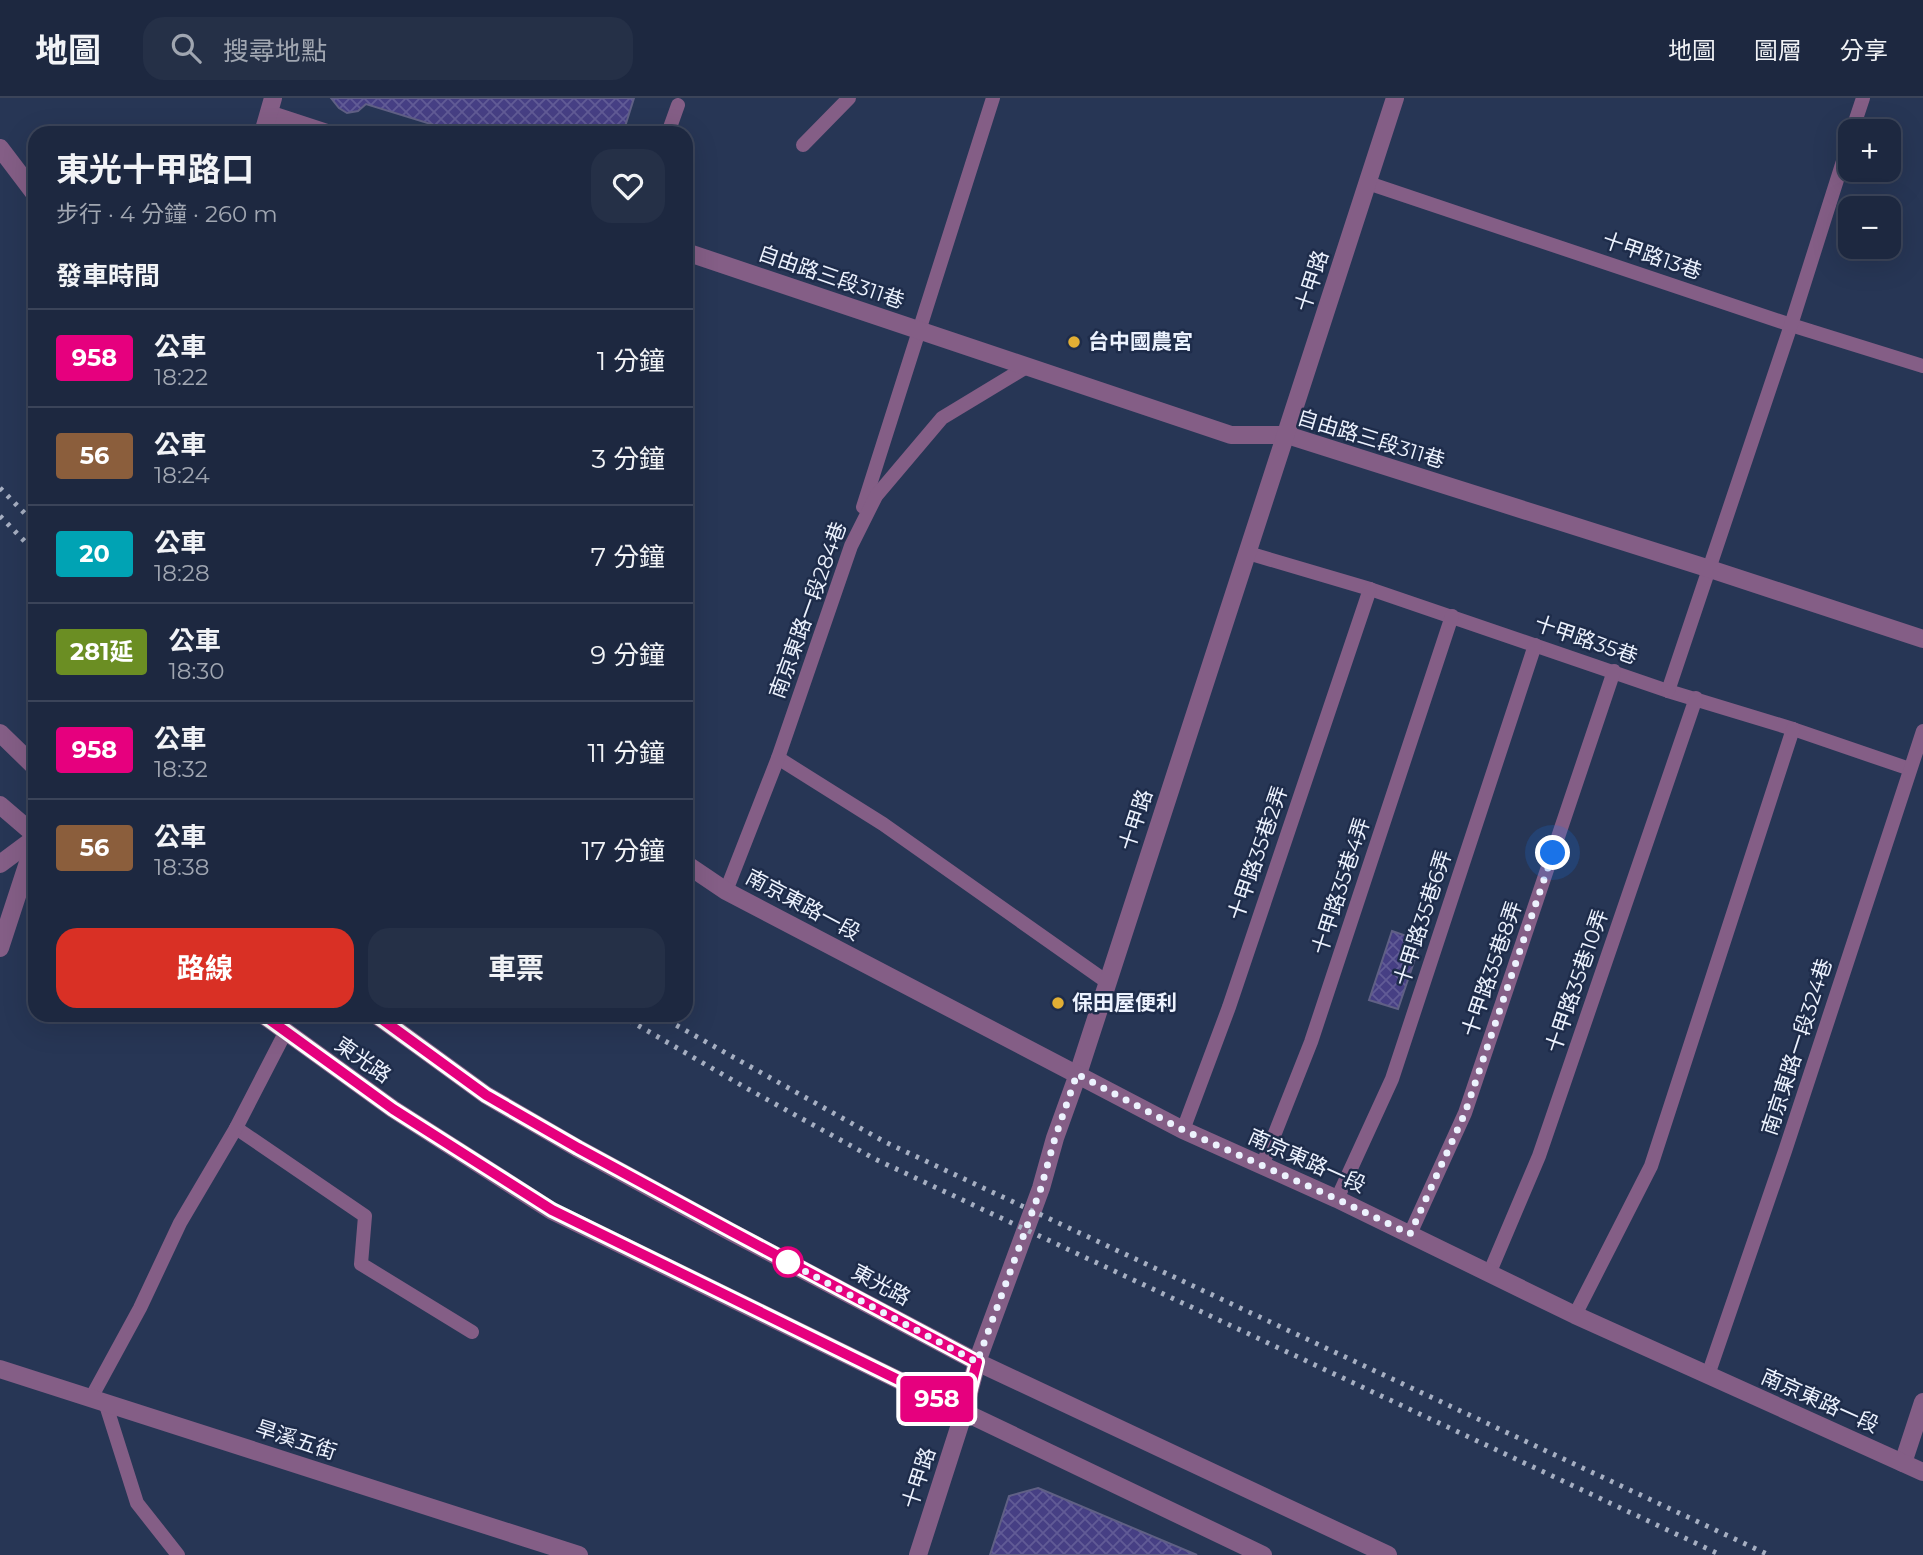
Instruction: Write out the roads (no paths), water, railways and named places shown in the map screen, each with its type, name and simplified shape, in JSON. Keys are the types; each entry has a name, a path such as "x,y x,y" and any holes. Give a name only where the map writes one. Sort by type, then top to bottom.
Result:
{"street":[{"name":"十甲路","path":"918,1555 964,1412 977,1362 1041,1188 1055,1138 1395,98"},
{"path":"264,126 271,106 312,126"},
{"path":"0,148 28,185"},
{"name":"自由路三段311巷","path":"693,254 1231,435 1287,435 1923,639"},
{"path":"0,733 28,760"},
{"path":"0,805 28,831"},
{"path":"0,864 28,843"},
{"path":"0,948 28,860"},
{"name":"南京東路一段","path":"693,869 726,891 1183,1130 1337,1199 1575,1315 1923,1472"},
{"name":"東光路","path":"272,1022 393,1109 552,1210 1263,1555"},
{"name":"東光路","path":"386,1022 486,1095 578,1148 977,1362 1388,1555"},
{"name":"旱溪五街","path":"0,1369 579,1555"},
{"path":"1903,1463 1923,1402"}],"lane":[{"path":"803,145 849,98"},
{"path":"851,546 993,98"},
{"path":"1856,119 1863,98"},
{"path":"670,126 678,105"},
{"path":"1668,691 1838,177"},
{"name":"十甲路13巷","path":"1368,183 1791,325 1923,366"},
{"name":"南京東路一段284巷","path":"726,891 778,758 851,546 876,496 942,418 1028,366"},
{"name":"十甲路35巷","path":"1248,552 1370,589 1668,691 1793,729 1910,769"},
{"name":"十甲路35巷2弄","path":"1183,1130 1229,1007 1370,589"},
{"name":"十甲路35巷4弄","path":"1262,1166 1311,1042 1452,616"},
{"name":"十甲路35巷6弄","path":"1337,1199 1392,1079 1535,645"},
{"name":"十甲路35巷8弄","path":"1410,1234 1465,1113 1614,671"},
{"name":"十甲路35巷10弄","path":"1489,1274 1539,1156 1696,698"},
{"path":"1575,1315 1651,1167 1793,729"},
{"name":"南京東路一段324巷","path":"1708,1375 1923,731"},
{"path":"778,758 883,824 1107,982"},
{"path":"178,1555 137,1503 98,1400 180,1223 236,1128 285,1033"},
{"path":"236,1128 365,1216 362,1264 472,1332"}],"railway":[{"path":"0,488 28,517"},
{"path":"0,516 28,545"},
{"path":"632,1022 875,1159 1721,1555"},
{"path":"671,1022 885,1142 1769,1555"}],"place":[{"name":"台中國農宮","path":"1074,342"},
{"name":"保田屋便利","path":"1058,1003"}]}
